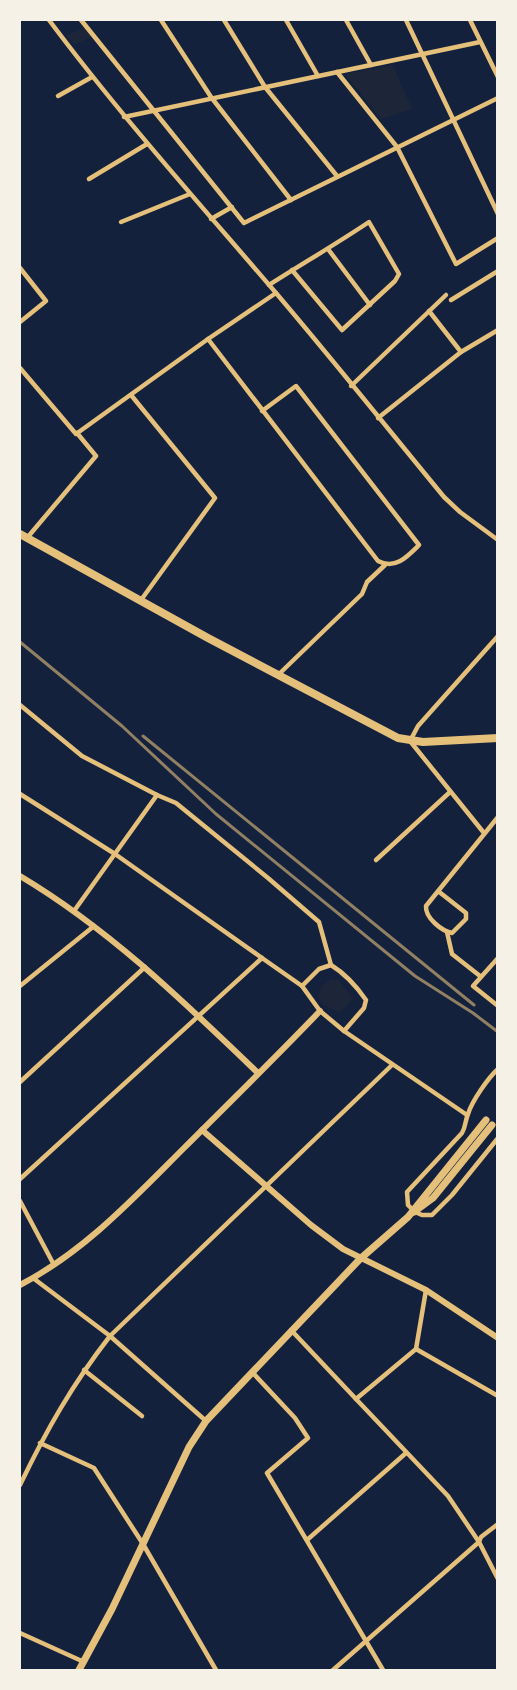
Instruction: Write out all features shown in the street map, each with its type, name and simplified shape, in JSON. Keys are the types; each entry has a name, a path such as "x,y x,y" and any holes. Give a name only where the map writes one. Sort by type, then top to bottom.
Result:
{"main road":[{"path":"23,536 388,734 410,741 498,738"},
{"path":"79,1671 189,1447 206,1421 360,1259 440,1191 489,1122"}],"street":[{"path":"49,20 124,117 276,293 444,497 498,540"},
{"path":"81,20 244,223 498,98"},
{"path":"161,20 211,97 291,200"},
{"path":"224,20 265,87 337,176"},
{"path":"286,20 318,76"},
{"path":"345,20 371,65"},
{"path":"406,20 498,214"},
{"path":"470,20 498,77"},
{"path":"124,117 480,42"},
{"path":"336,72 398,147 456,264 498,238"},
{"path":"58,96 92,76"},
{"path":"89,179 147,144"},
{"path":"121,222 190,194"},
{"path":"211,219 232,207"},
{"path":"269,285 292,270 328,249 369,222 399,274 342,330 292,270"},
{"path":"328,249 370,305"},
{"path":"20,268 46,301 20,322"},
{"path":"450,300 498,271"},
{"path":"77,434 276,293"},
{"path":"351,386 446,295"},
{"path":"429,310 460,352"},
{"path":"378,418 460,352 498,330"},
{"path":"208,339 378,561 385,565"},
{"path":"20,368 96,456 23,536"},
{"path":"262,411 296,386 301,390 419,545 397,563 385,565 367,582 362,594 278,675"},
{"path":"131,395 215,498 141,600"},
{"path":"484,833 410,741 418,726 498,636"},
{"path":"20,705 82,756 176,803 319,922 331,965 338,969 366,1000 364,1008 344,1031"},
{"path":"376,860 450,792"},
{"path":"20,794 115,854 302,986 320,1011 344,1031 467,1115"},
{"path":"74,911 157,795"},
{"path":"480,976 452,954 447,932 429,917 426,909 498,817"},
{"path":"20,876 74,911 145,967 258,1072"},
{"path":"438,891 464,910 467,916 456,932 447,932"},
{"path":"20,986 94,926"},
{"path":"20,1179 262,958"},
{"path":"498,958 473,986 498,1006"},
{"path":"302,986 319,969 331,965"},
{"path":"20,1082 145,967"},
{"path":"20,1285 90,1239 127,1205 320,1011"},
{"path":"20,1485 62,1402 110,1336 392,1065"},
{"path":"498,1069 492,1074 467,1115 466,1126 462,1133 407,1192 408,1204 412,1213 432,1215 452,1196 498,1138"},
{"path":"202,1130 311,1225 360,1259 426,1290 498,1338"},
{"path":"20,1201 54,1264"},
{"path":"33,1278 110,1336 206,1421"},
{"path":"356,1399 416,1349 426,1290"},
{"path":"291,1330 448,1496 479,1542 498,1579"},
{"path":"416,1349 498,1396"},
{"path":"84,1370 142,1416"},
{"path":"252,1372 295,1418 308,1438 267,1473 383,1671"},
{"path":"40,1443 94,1468 143,1544 216,1671"},
{"path":"306,1540 406,1453"},
{"path":"333,1671 498,1524"},
{"path":"20,1633 84,1662"}],"shaded area":[{"path":"86,28 93,37 74,44 66,35"},
{"path":"393,65 412,109 381,119 345,74"},
{"path":"331,979 338,980 353,998 339,1012 323,1005 318,997 322,986"}],"railway":[{"path":"20,642 122,726 216,814 415,976 498,1032"},
{"path":"143,736 474,1005"}]}
